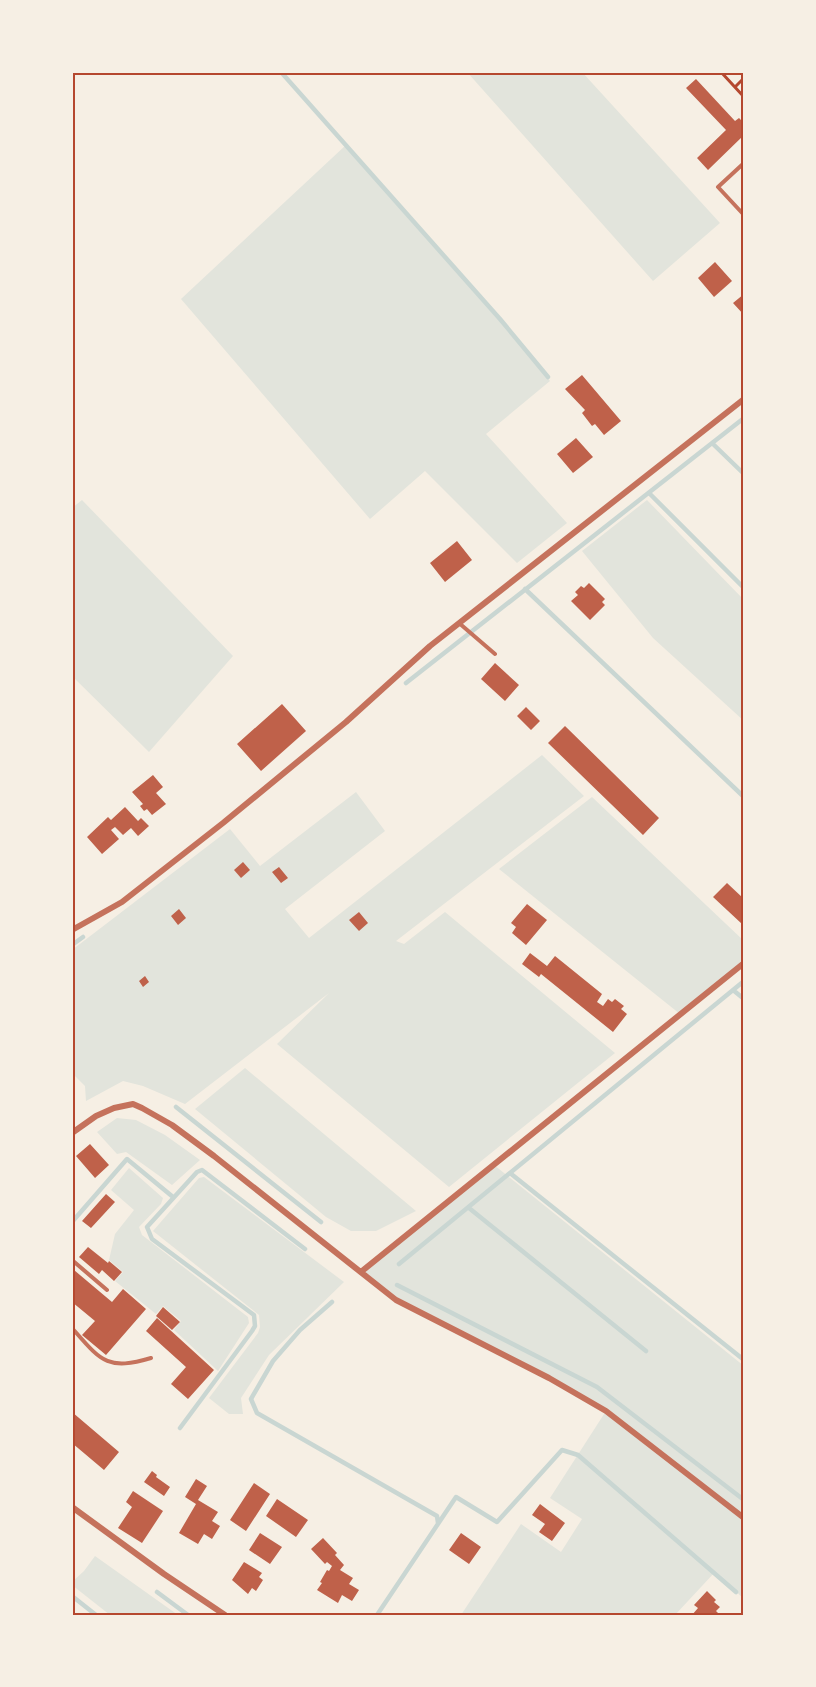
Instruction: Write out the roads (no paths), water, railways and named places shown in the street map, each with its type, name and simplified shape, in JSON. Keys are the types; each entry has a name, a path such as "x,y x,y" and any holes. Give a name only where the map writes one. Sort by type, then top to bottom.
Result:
{"street":[{"path":"72,930 122,902 223,823 346,722 430,646 461,625 744,399"},
{"path":"362,1271 744,963"},
{"path":"72,1133 96,1116 114,1108 133,1104 172,1125 362,1271 396,1300 549,1378 606,1411 744,1518"},
{"path":"72,1507 225,1615"}],"lane":[{"path":"744,163 718,187 744,214"},
{"path":"461,625 495,654"},
{"path":"72,1260 107,1290"},
{"path":"72,1328 109,1364 131,1364 151,1358"}],"waterway":[{"path":"281,72 500,319 548,377"},
{"path":"406,683 744,418"},
{"path":"712,443 744,474"},
{"path":"649,493 744,588"},
{"path":"525,589 744,797"},
{"path":"72,945 83,937"},
{"path":"399,1264 744,981"},
{"path":"733,990 744,999"},
{"path":"176,1107 321,1222"},
{"path":"72,1222 127,1159 173,1197"},
{"path":"180,1428 252,1331 255,1326 254,1315 152,1239 147,1227 197,1172 202,1170 305,1249"},
{"path":"510,1173 744,1360"},
{"path":"469,1208 646,1351"},
{"path":"397,1285 597,1387 744,1500"},
{"path":"332,1302 300,1330 273,1361 251,1399 257,1413 437,1516 438,1523"},
{"path":"377,1615 456,1497 497,1522 562,1450 578,1455 736,1592"},
{"path":"157,1592 188,1615"},
{"path":"72,1596 96,1615"}]}
